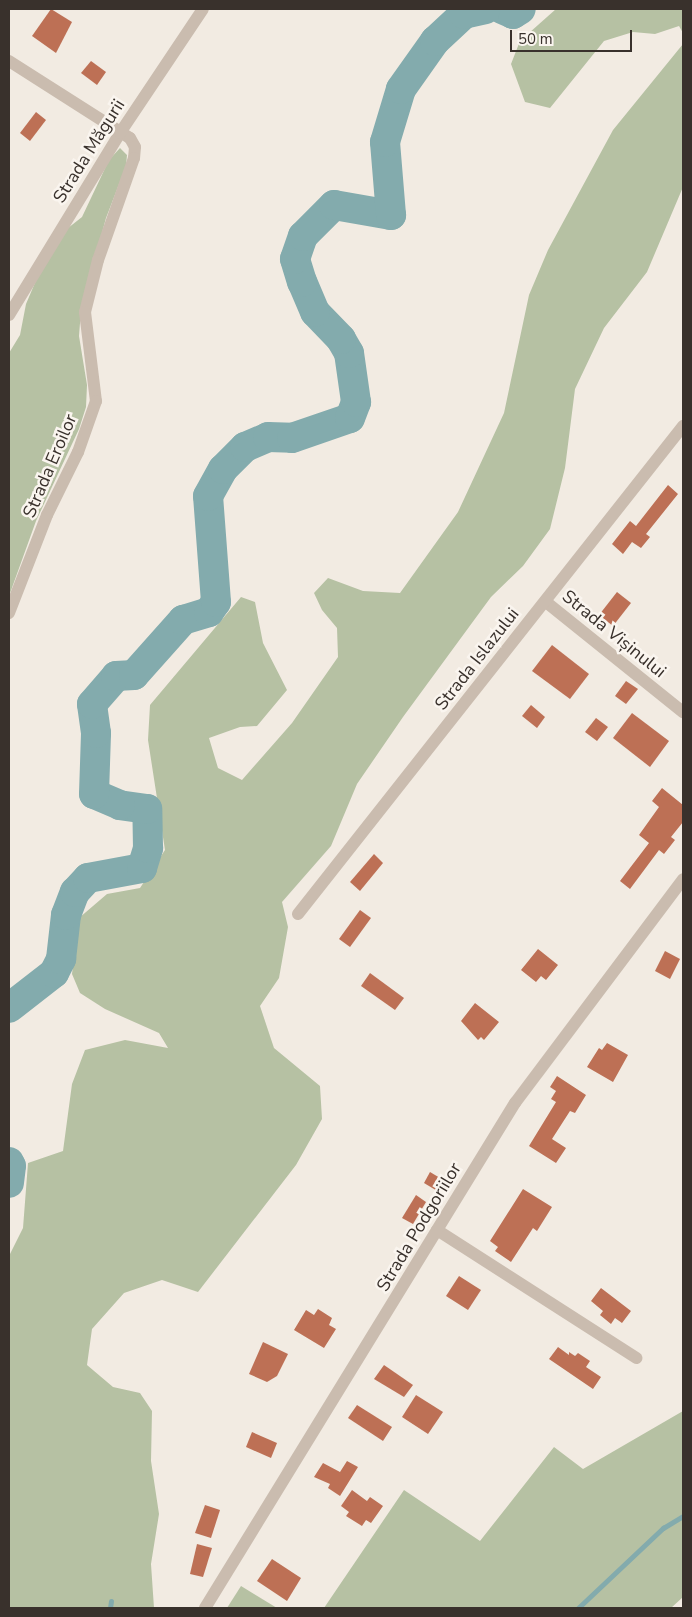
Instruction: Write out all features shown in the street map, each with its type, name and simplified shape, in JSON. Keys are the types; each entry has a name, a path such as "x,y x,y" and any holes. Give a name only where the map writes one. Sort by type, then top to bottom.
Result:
{"street":[{"name":"Strada Măgurii","path":"9,315 120,133 203,9"},
{"path":"9,60 120,133"},
{"name":"Strada Eroilor","path":"9,614 47,515 78,452 96,401 85,312 98,260 134,158 135,146 130,138 120,133"},
{"name":"Strada Islazului","path":"298,914 683,426"},
{"name":"Strada Vișinului","path":"546,602 683,712"},
{"name":"Strada Podgoriilor","path":"205,1608 515,1104 683,879"},
{"path":"437,1230 636,1358"}],"green space":[{"path":"556,9 683,9 683,33 679,26 655,34 633,32 604,41 550,108 525,102 511,64 520,41"},
{"path":"683,44 683,187 647,272 604,328 575,389 565,468 550,529 523,566 491,597 403,717 357,784 331,846 282,902 288,927 279,978 260,1006 274,1048 320,1086 322,1119 296,1165 198,1292 162,1280 124,1293 92,1329 87,1365 113,1387 140,1393 152,1411 151,1461 159,1514 151,1564 154,1608 9,1608 9,1256 23,1228 28,1163 63,1151 72,1084 85,1050 125,1040 168,1048 159,1033 105,1009 80,993 72,974 79,918 107,894 140,888 165,850 148,740 150,705 241,597 255,602 263,643 287,690 257,726 240,727 209,738 218,768 242,780 292,723 338,657 337,628 322,610 314,593 328,578 363,591 400,593 458,512 504,413 529,295 548,250 613,130"},
{"path":"120,148 127,155 126,166 106,218 81,310 79,336 87,385 86,407 79,429 36,521 9,596 9,353 20,335 26,304 43,264 63,232 82,217 109,160"},
{"path":"683,1411 683,1597 671,1608 324,1608 404,1490 480,1541 554,1447 583,1469"},
{"path":"241,1586 277,1608 227,1608"}],"building":[{"path":"51,9 72,22 56,53 32,36"},
{"path":"91,61 106,72 97,85 81,73"},
{"path":"36,112 46,120 30,141 20,133"},
{"path":"668,485 678,494 646,534 650,537 641,548 632,542 623,554 612,544 630,521 636,526"},
{"path":"617,592 631,603 613,626 599,615"},
{"path":"552,645 589,674 570,699 532,671"},
{"path":"626,681 638,689 626,704 615,696"},
{"path":"531,705 545,717 537,728 522,716"},
{"path":"632,713 669,741 650,767 613,738"},
{"path":"596,718 608,727 597,741 585,732"},
{"path":"662,788 683,805 683,822 671,837 675,840 664,854 659,850 630,889 620,881 649,843 639,835 659,807 652,801"},
{"path":"374,854 383,863 360,891 350,882"},
{"path":"360,910 371,918 350,947 339,939"},
{"path":"538,949 558,965 546,980 541,976 536,982 521,970"},
{"path":"665,951 680,959 670,979 655,971"},
{"path":"370,973 404,998 395,1010 361,986"},
{"path":"475,1003 499,1022 484,1040 481,1037 478,1040 461,1021"},
{"path":"607,1043 628,1055 613,1082 587,1067 599,1048 602,1050"},
{"path":"557,1076 586,1095 575,1113 570,1111 552,1139 566,1148 556,1163 529,1146 556,1102 551,1099 556,1091 550,1087"},
{"path":"430,1172 445,1181 439,1192 424,1183"},
{"path":"523,1189 552,1207 537,1231 533,1228 511,1262 495,1251 498,1247 490,1241"},
{"path":"416,1195 426,1202 413,1224 402,1218"},
{"path":"459,1276 481,1290 468,1310 446,1296"},
{"path":"601,1288 631,1311 622,1323 615,1318 611,1324 600,1315 603,1311 591,1301"},
{"path":"318,1309 332,1318 329,1325 336,1329 324,1348 294,1330 306,1310 314,1315"},
{"path":"263,1342 288,1354 277,1376 267,1382 249,1374"},
{"path":"558,1347 569,1355 569,1352 575,1356 578,1353 590,1361 586,1367 601,1377 593,1389 549,1359"},
{"path":"384,1365 413,1385 404,1397 374,1379"},
{"path":"416,1395 443,1412 428,1434 402,1417"},
{"path":"357,1405 392,1427 383,1441 348,1418"},
{"path":"252,1432 277,1443 271,1458 246,1447"},
{"path":"347,1461 358,1467 340,1496 328,1488 330,1484 314,1477 323,1463 340,1472"},
{"path":"352,1490 367,1501 370,1497 383,1506 371,1523 366,1520 362,1526 346,1516 349,1512 341,1506"},
{"path":"205,1505 220,1510 211,1538 195,1533"},
{"path":"197,1544 212,1548 203,1577 190,1574"},
{"path":"272,1559 301,1578 287,1601 257,1581"}],"waterway":[{"path":"9,1008 54,973 61,959 66,915 75,892 88,878 142,868 148,848 147,809 120,805 94,794 96,733 92,704 116,676 134,675 183,620 209,612 216,602 208,496 223,469 245,447 268,437 292,438 350,418 356,402 349,353 341,339 315,312 302,282 295,259 303,236 334,205 391,215 385,142 401,89 435,41 464,14 485,9"},
{"path":"502,9 513,14 521,9"},
{"path":"9,1162 11,1166 9,1183"},
{"path":"578,1608 663,1528 683,1516"},
{"path":"110,1608 111,1601"}]}
